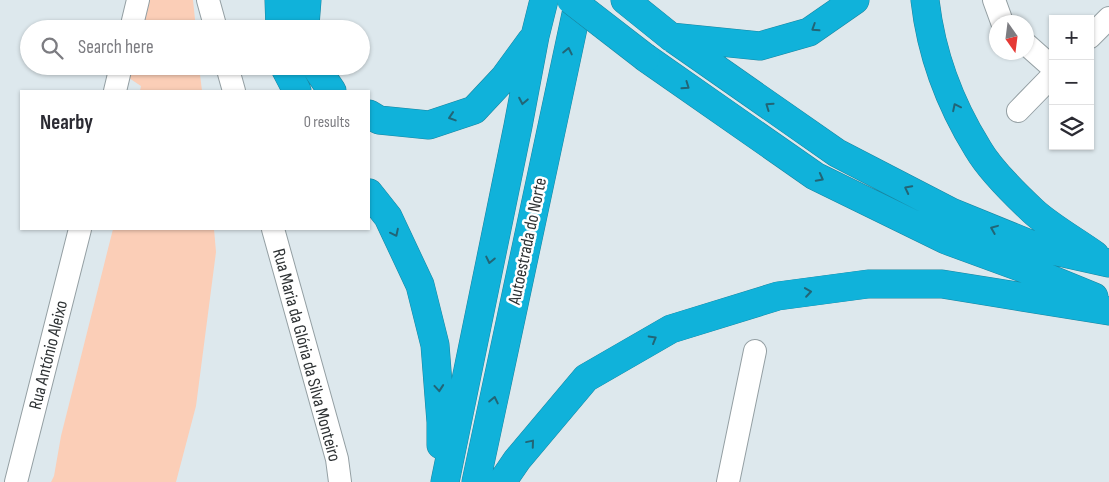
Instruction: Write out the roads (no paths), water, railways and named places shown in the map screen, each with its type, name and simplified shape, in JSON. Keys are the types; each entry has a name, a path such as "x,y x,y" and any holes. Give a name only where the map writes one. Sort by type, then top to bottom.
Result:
{"highway":[{"path":"279,0 279,20"},
{"path":"305,20 307,0"},
{"name":"Autoestrada do Norte","path":"445,482 535,36 544,0"},
{"path":"571,0 646,58 815,176 946,240 1033,258 1107,262"},
{"name":"Autoestrada do Norte","path":"476,482 579,0"},
{"path":"625,0 662,31 837,153 951,212 1033,258 1109,304"},
{"path":"662,31 760,46 809,32 855,0"},
{"path":"925,0 932,46 944,80 978,150 1034,212 1107,262"},
{"path":"370,115 379,120 429,125 474,110 504,78 535,36"},
{"path":"289,75 296,90"},
{"path":"321,75 331,90"},
{"path":"370,194 388,216 420,285 431,328 435,345 442,422 441,482"},
{"path":"502,482 517,460 586,378 670,329 778,296 868,284 942,284 1109,311"}],"street":[{"path":"133,20 138,0"},
{"path":"208,0 214,20"},
{"path":"994,0 999,15"},
{"path":"1094,33 1109,18"},
{"path":"1034,51 1049,64"},
{"path":"115,90 119,75"},
{"path":"230,75 234,90"},
{"path":"1018,111 1049,79"},
{"name":"Rua António Aleixo","path":"16,482 80,230"},
{"name":"Rua Maria da Glória da Silva Monteiro","path":"273,230 337,459 340,482"},
{"path":"728,482 755,351"}]}
